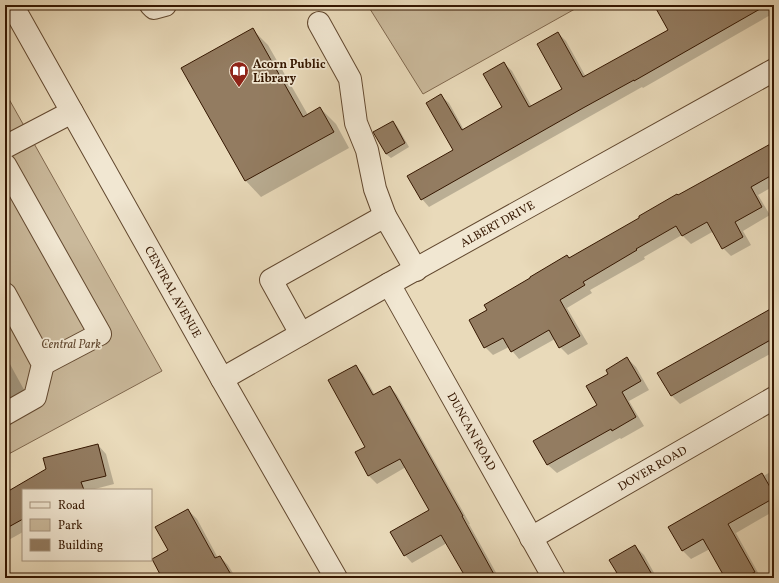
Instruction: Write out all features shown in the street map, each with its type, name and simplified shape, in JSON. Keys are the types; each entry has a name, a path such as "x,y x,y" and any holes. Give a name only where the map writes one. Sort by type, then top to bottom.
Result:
{"street":[{"name":"CENTRAL AVENUE","path":"12,5 222,379 336,578"},
{"path":"151,5 154,8 165,5"},
{"path":"319,23 350,79 356,123 367,150 375,189 386,216 416,270"},
{"name":"ALBERT DRIVE","path":"222,379 389,284 774,70"},
{"path":"5,148 72,112"},
{"path":"5,165 100,334 43,364"},
{"path":"301,334 271,280 386,216"},
{"name":"DUNCAN ROAD","path":"389,284 554,578"},
{"path":"5,294 43,364 35,397 5,414"},
{"name":"DOVER ROAD","path":"531,538 774,398"}],"green space":[{"path":"377,5 582,5 423,94 370,9"},
{"name":"Central Park","path":"5,92 162,371 5,456"}],"building":[{"path":"654,5 767,5 421,200 407,176 453,150 426,103 441,94 462,130 502,107 483,74 504,62 529,107 562,89 537,44 558,32 583,77 668,30"},
{"name":"Acorn Public Library","path":"253,28 303,117 320,107 334,132 245,181 181,68"},
{"path":"393,121 405,143 386,154 373,132"},
{"path":"774,142 774,174 751,187 762,207 735,222 743,237 722,249 707,222 682,236 676,226 583,282 585,285 560,300 580,336 559,348 549,330 511,352 503,338 484,348 469,320 487,310 484,305 567,255 569,258 639,218 639,216 677,194 678,195"},
{"path":"774,307 774,338 671,396 657,373"},
{"path":"627,357 641,381 622,392 636,417 612,431 611,429 547,465 533,441 597,405 586,386 608,374 606,370"},
{"path":"356,365 373,395 390,386 496,578 466,578 441,535 404,556 390,532 429,510 400,459 368,476 355,452 365,447 328,380"},
{"path":"98,444 106,476 81,482 84,489 22,489 22,520 5,529 5,493 46,469 43,458"},
{"path":"762,473 774,494 774,498 728,524 755,572 743,578 725,578 703,539 682,551 668,527"},
{"path":"188,509 215,558 220,556 233,578 162,578 152,559 168,550 155,527"},
{"path":"635,545 654,578 620,578 609,560"}],"place":[{"name":"Acorn Public Library","path":"239,88"}]}
